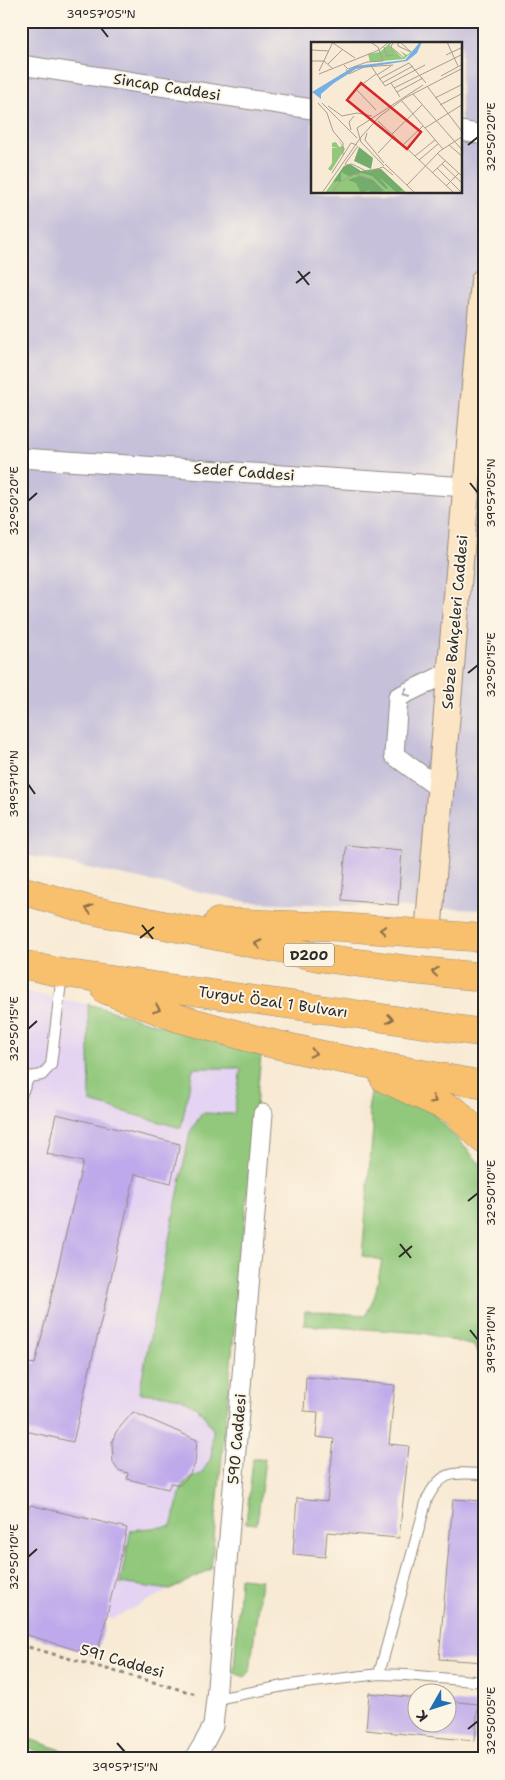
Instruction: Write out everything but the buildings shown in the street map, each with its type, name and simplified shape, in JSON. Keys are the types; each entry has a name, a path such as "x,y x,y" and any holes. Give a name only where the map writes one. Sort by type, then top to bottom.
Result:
{"highway":[{"name":"D200","path":"21,890 86,909 323,958 411,970 484,977"},
{"path":"137,920 340,926 484,938"},
{"name":"Turgut Özal 1 Bulvarı","path":"21,964 62,973 484,1033"},
{"name":"Turgut Özal 1 Bulvarı","path":"62,973 178,1018 265,1042 341,1059"},
{"path":"341,1059 484,1085"},
{"path":"341,1059 414,1090 455,1111 484,1140"}],"street":[{"name":"Sincap Caddesi","path":"21,65 311,109"},
{"path":"462,131 484,135"},
{"name":"Sebze Bahçeleri Caddesi","path":"428,934 467,487 478,428 484,282"},
{"name":"Sedef Caddesi","path":"21,458 467,487"},
{"path":"440,788 394,755 398,697 450,672"},
{"name":"590 Caddesi","path":"194,1759 213,1726 216,1699 263,1114"}],"lane":[{"path":"21,1095 24,1075 42,1075 51,1065 62,973"},
{"path":"379,1674 427,1499 434,1486 453,1473 484,1474"},
{"path":"216,1699 290,1684 379,1674 484,1682"}],"path":[{"name":"591 Caddesi","path":"21,1645 216,1699"}],"shaded area":[{"path":"21,21 484,21 484,910 248,902 21,854"},
{"path":"21,991 88,1004 261,1055 211,1569 112,1619 21,1593"}],"green space":[{"path":"88,1004 261,1055 211,1569 170,1590 120,1583 131,1530 171,1526 183,1484 201,1474 211,1458 213,1430 203,1414 195,1406 180,1398 139,1393 190,1132 202,1113 234,1114 241,1068 193,1068 181,1128 90,1102"},
{"path":"373,1083 430,1109 484,1168 484,1360 474,1346 423,1333 304,1325 305,1311 366,1315 375,1295 382,1260 362,1256 373,1127 368,1110"},
{"path":"253,1459 265,1459 257,1524 246,1523"},
{"path":"240,1578 261,1580 250,1672 245,1677 234,1673"},
{"path":"21,1736 88,1759 58,1759 21,1745"}]}
